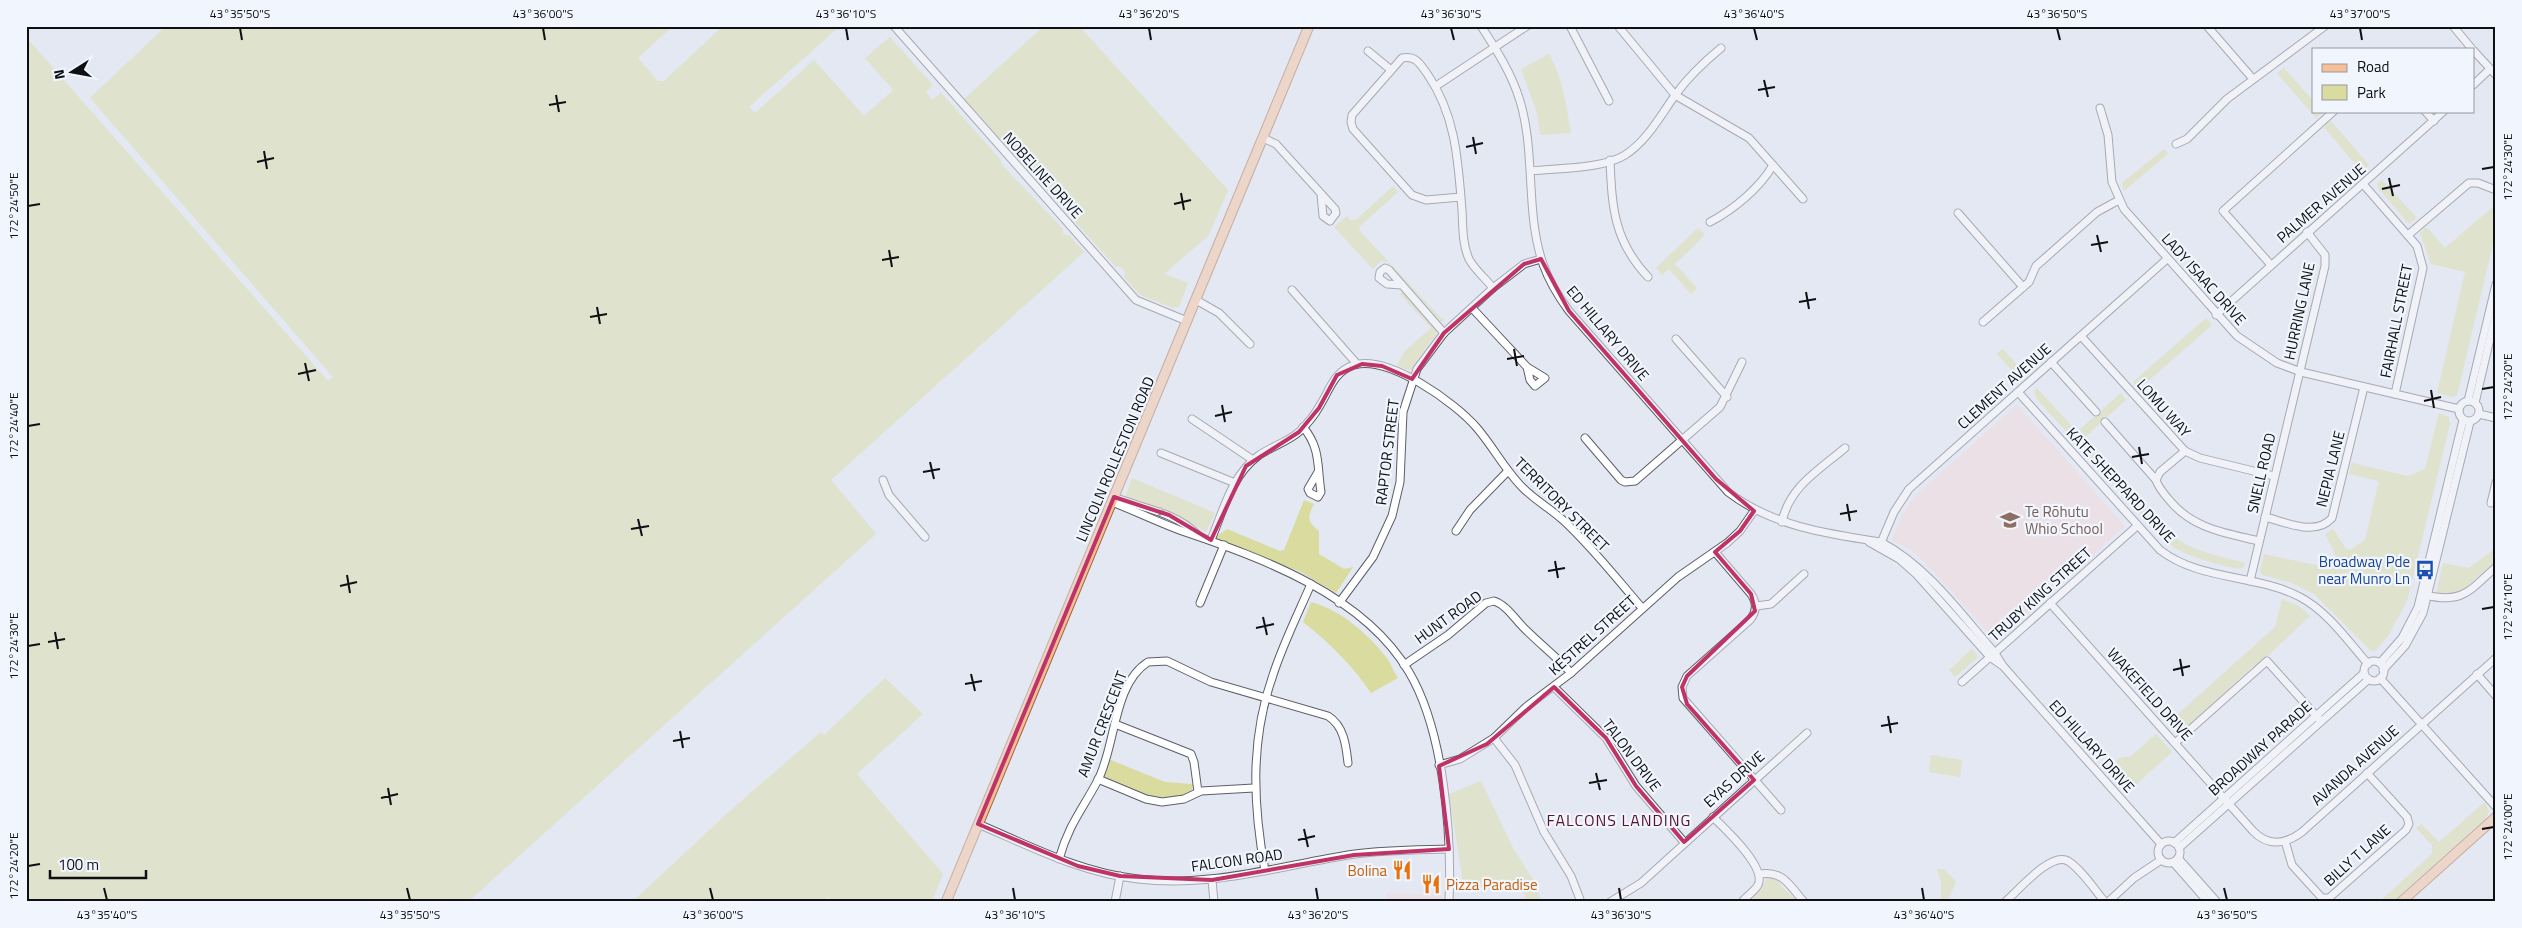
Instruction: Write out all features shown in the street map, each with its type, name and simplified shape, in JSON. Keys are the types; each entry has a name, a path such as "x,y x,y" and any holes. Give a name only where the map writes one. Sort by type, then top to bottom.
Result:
{"main road":[{"name":"LINCOLN ROLLESTON ROAD","path":"946,902 1310,26"},
{"path":"2401,902 2496,817"}],"street":[{"name":"NOBELINE DRIVE","path":"894,26 1136,300 1187,321"},
{"name":"ED HILLARY DRIVE","path":"1481,26 1495,48 1520,100 1529,147 1535,228 1541,259 1550,281 1568,311 1728,492 1754,511 1782,522 1864,539 1880,545 1917,575 2003,666 2161,844"},
{"path":"1436,86 1527,26"},
{"path":"1570,26 1608,101"},
{"path":"1618,26 1675,95 1749,138 1803,199"},
{"path":"2207,26 2253,79"},
{"path":"2176,144 2187,139 2227,99 2325,26"},
{"path":"2453,26 2472,48"},
{"path":"1531,171 1598,163 1624,156 1652,131 1675,95 1696,69 1721,48"},
{"path":"2474,50 2496,75"},
{"path":"1368,51 1391,70"},
{"path":"1461,197 1426,200 1412,195 1353,129 1352,115 1402,58 1409,56 1418,60 1436,86 1448,111 1455,136 1461,197 1464,240 1469,259 1493,288"},
{"path":"2474,84 2490,69"},
{"name":"LADY ISAAC DRIVE","path":"2100,108 2108,135 2112,182 2119,200 2140,228 2216,315 2237,336 2277,363 2301,372 2459,409"},
{"path":"2271,265 2223,211 2333,112"},
{"path":"2426,112 2434,121"},
{"name":"PALMER AVENUE","path":"2216,315 2443,112"},
{"path":"1263,138 1276,144 1321,194"},
{"path":"1610,160 1612,206 1622,242 1634,263 1648,277"},
{"path":"1710,222 1766,178 1773,165"},
{"path":"2408,235 2469,183 2478,183 2496,190"},
{"name":"FAIRHALL STREET","path":"2363,184 2408,235 2422,256 2423,268 2395,394"},
{"path":"1983,322 2023,288 2029,282 2036,266 2096,212 2119,200"},
{"path":"1958,213 2023,288"},
{"name":"HURRING LANE","path":"2301,372 2325,266 2325,255 2307,232"},
{"name":"RAPTOR STREET","path":"1339,603 1373,557 1392,516 1400,482 1403,412 1412,380 1426,356 1444,333 1493,288 1524,264 1541,259"},
{"name":"CLEMENT AVENUE","path":"1880,545 1897,506 1909,489 2167,259"},
{"path":"2496,284 2471,402 2479,414 2496,418"},
{"path":"1402,285 1444,333"},
{"path":"1211,540 1235,483 1253,460 1285,442 1303,427 1319,408 1333,380 1343,370 1357,364 1292,290"},
{"path":"1196,300 1219,313 1250,344"},
{"path":"1472,308 1527,367"},
{"path":"2471,402 2496,313"},
{"name":"LOMU WAY","path":"2081,336 2184,451 2200,458 2274,476"},
{"path":"1676,339 1727,397"},
{"path":"1585,438 1621,480 1630,482 1713,415 1727,397 1733,378 1742,362"},
{"path":"2051,362 2096,412"},
{"name":"TERRITORY STREET","path":"1357,364 1382,366 1412,380 1438,394 1464,415 1482,435 1507,472 1534,498 1566,522 1642,608"},
{"name":"SNELL ROAD","path":"2250,580 2301,372"},
{"name":"NEPIA LANE","path":"2265,517 2314,528 2323,526 2332,518 2364,386"},
{"name":"KATE SHEPPARD DRIVE","path":"2018,392 2160,550 2181,563 2204,571 2277,587 2309,602 2368,664"},
{"path":"2467,421 2459,415 2459,409 2462,404 2471,402"},
{"path":"2380,678 2382,666 2406,632 2425,595 2467,421 2479,414"},
{"path":"1192,419 1253,460"},
{"path":"2105,422 2156,480 2159,488 2178,510 2196,523 2259,541"},
{"path":"1303,427 1317,448 1318,472"},
{"path":"1782,522 1786,505 1796,490 1845,448"},
{"path":"2156,480 2160,472 2184,451"},
{"path":"1161,453 1235,483"},
{"path":"1456,531 1470,510 1507,472"},
{"path":"883,480 889,495 925,537"},
{"path":"2491,503 2496,482"},
{"path":"1113,500 1169,515 1187,525 1197,535 1311,584 1371,627 1404,665 1413,680 1423,705 1439,765 1450,849 1449,902"},
{"name":"KESTREL STREET","path":"1439,765 1460,759 1494,738 1526,707 1571,673 1642,608 1694,564 1715,552 1740,530 1754,511"},
{"name":"TRUBY KING STREET","path":"1962,682 2137,526"},
{"path":"1200,603 1224,545"},
{"path":"1715,552 1751,594 1756,606 1750,620 1687,676 1682,686 1683,698 1781,810"},
{"path":"2425,595 2448,599 2465,594 2496,567"},
{"path":"1756,606 1771,604 1804,574"},
{"path":"1265,871 1254,788 1256,752 1266,699 1281,654 1311,584"},
{"name":"HUNT ROAD","path":"1404,665 1448,635 1486,604 1494,601 1503,606 1528,632 1554,654 1571,673"},
{"name":"WAKEFIELD DRIVE","path":"2050,603 2226,801"},
{"name":"AVANDA AVENUE","path":"2285,841 2302,832 2496,658"},
{"name":"AMUR CRESCENT","path":"1059,859 1075,816 1098,779 1115,724 1133,676 1141,666 1155,660 1168,661 1211,682 1266,699"},
{"path":"2175,743 2267,661 2318,719"},
{"path":"2380,678 2374,680 2366,676 2368,664 2372,661 2382,666"},
{"path":"2477,674 2496,696"},
{"name":"BROADWAY PARADE","path":"2176,845 2366,676"},
{"path":"2380,678 2496,807"},
{"name":"TALON DRIVE","path":"1554,687 1606,738 1636,786 1684,842"},
{"path":"1266,699 1320,713 1334,720 1343,735 1348,764"},
{"path":"1115,724 1191,754 1194,762 1198,792"},
{"name":"EYAS DRIVE","path":"1610,902 1640,883 1807,734"},
{"path":"1494,738 1515,765 1544,832 1571,876 1581,902"},
{"name":"BILLY T LANE","path":"2285,841 2292,865 2322,898 2329,898 2392,843 2409,824 2407,817 2367,773"},
{"path":"1098,779 1146,798 1162,802 1184,799 1198,792 1254,788"},
{"path":"2226,801 2262,839 2273,843 2285,841"},
{"path":"1713,817 1755,863 1760,874 1758,886 1742,902"},
{"name":"FALCON ROAD","path":"978,824 1059,859 1120,876 1160,881 1212,880 1363,853 1450,849"},
{"path":"2175,860 2166,863 2161,860 2158,850 2161,844 2167,841 2176,845 2175,860 2208,902"},
{"path":"2005,902 2048,862 2058,859 2070,862 2107,902 2134,878 2161,860"},
{"path":"2175,860 2217,902"},
{"path":"1760,874 1770,872 1778,874 1804,902"},
{"path":"1115,902 1120,876"},
{"path":"1212,880 1214,902"}],"highlighted area":[{"path":"1541,259 1569,311 1716,479 1754,511 1740,531 1715,552 1751,594 1755,611 1687,676 1682,687 1687,704 1754,780 1684,842 1636,786 1606,738 1554,687 1487,744 1439,766 1449,849 1354,855 1212,880 1120,876 1078,866 978,824 1114,497 1169,515 1211,540 1246,466 1299,432 1319,408 1337,375 1362,364 1382,366 1412,379 1444,333 1524,264"}],"shaded area":[{"name":"Te Rōhutu Whio School","path":"2017,405 2125,526 1996,641 1924,561 1911,550 1892,540 1903,514 1915,496"},
{"path":"1386,893 1441,895 1440,902 1387,902"}],"green space":[{"path":"166,26 673,26 638,58 658,81 664,81 723,26 840,26 749,107 755,113 814,60 864,116 893,90 865,58 890,37 933,85 926,92 932,100 941,93 1001,160 1001,164 1063,229 1063,234 1070,236 1084,252 831,480 876,534 468,902 26,902 26,37 328,381 333,377 90,98"},
{"path":"1044,26 1079,26 1228,190 1209,235 1164,274 1188,283 1179,307 1173,308 1140,295 1124,277 1125,272 1121,267 1116,267 964,99"},
{"path":"1549,54 1561,82 1571,133 1540,135 1537,113 1521,69"},
{"path":"2284,68 2312,100 2312,112 2323,112 2316,118 2277,73"},
{"path":"2331,121 2369,165 2362,172 2324,127"},
{"path":"2164,149 2168,154 2124,191 2122,183"},
{"path":"2382,180 2417,218 2409,224 2378,188 2377,183"},
{"path":"1393,186 1398,192 1360,226 1359,230 1441,318 1445,319 1441,322 1388,262 1381,261 1373,269 1334,227 1347,216 1350,220 1356,220"},
{"path":"2496,200 2496,231 2457,395 2453,397 2437,393 2465,272 2431,264 2420,233 2426,227 2445,248 2493,207"},
{"path":"1698,228 1705,235 1675,264 1697,288 1691,294 1669,269 1662,275 1656,268"},
{"path":"1403,291 1436,330 1436,334 1410,371 1397,365 1404,352 1431,328 1400,294"},
{"path":"2206,318 2212,325 2139,389 2133,382"},
{"path":"2003,349 2024,373 2019,378 1997,354"},
{"path":"2037,388 2077,432 2121,393 2126,400 2083,439 2161,527 2171,535 2200,550 2245,563 2244,567 2239,569 2201,559 2183,552 2166,542 2036,398 2034,391"},
{"path":"2439,413 2449,417 2450,424 2407,601 2388,636 2376,650 2371,651 2314,594 2292,583 2262,575 2260,570 2264,554 2327,566 2335,560 2336,556 2325,534 2333,529 2346,549 2350,550 2365,540 2379,481 2349,474 2352,463 2408,476 2425,469"},
{"path":"1132,478 1215,513 1206,532 1166,510 1125,498"},
{"path":"1304,500 1314,504 1309,519 1312,525 1319,531 1319,554 1344,569 1353,567 1336,593 1299,571 1211,540 1227,529 1280,551 1284,550"},
{"path":"2496,548 2496,561 2468,585 2469,587 2451,596 2436,594 2443,563 2469,568"},
{"path":"2282,599 2299,606 2310,616 2179,735 2168,723 2275,627"},
{"path":"1311,602 1333,611 1353,624 1386,657 1398,678 1371,693 1340,655 1303,622"},
{"path":"1972,649 1977,658 1955,677 1949,670"},
{"path":"885,678 923,714 857,774 943,874 932,902 833,902 828,897 822,902 632,902 732,809 821,732 824,735"},
{"path":"2156,734 2172,752 2129,791 2109,768 2120,758 2131,756"},
{"path":"1931,755 1962,760 1960,777 1929,772"},
{"path":"1106,758 1165,782 1193,784 1192,790 1171,798 1146,795 1133,791 1120,786 1100,774"},
{"path":"1481,781 1514,850 1534,881 1542,902 1526,902 1525,894 1521,891 1461,887 1462,876 1449,794"},
{"path":"2485,802 2489,812 2485,819 2392,902 2379,902 2432,854 2432,845 2416,828 2421,824 2439,842"},
{"path":"1937,869 1944,869 1956,882 1947,902 1941,902 1941,882"},
{"path":"1768,876 1775,876 1781,886 1799,902 1749,902 1762,889"}],"place":[{"name":"Te Rōhutu Whio School","path":"2010,520"},
{"name":"Broadway Pde near Munro Ln","path":"2425,570"},
{"name":"Bolina","path":"1402,870"},
{"name":"Pizza Paradise","path":"1431,884"}],"district":[{"name":"FALCONS LANDING","path":"1619,820"}]}
